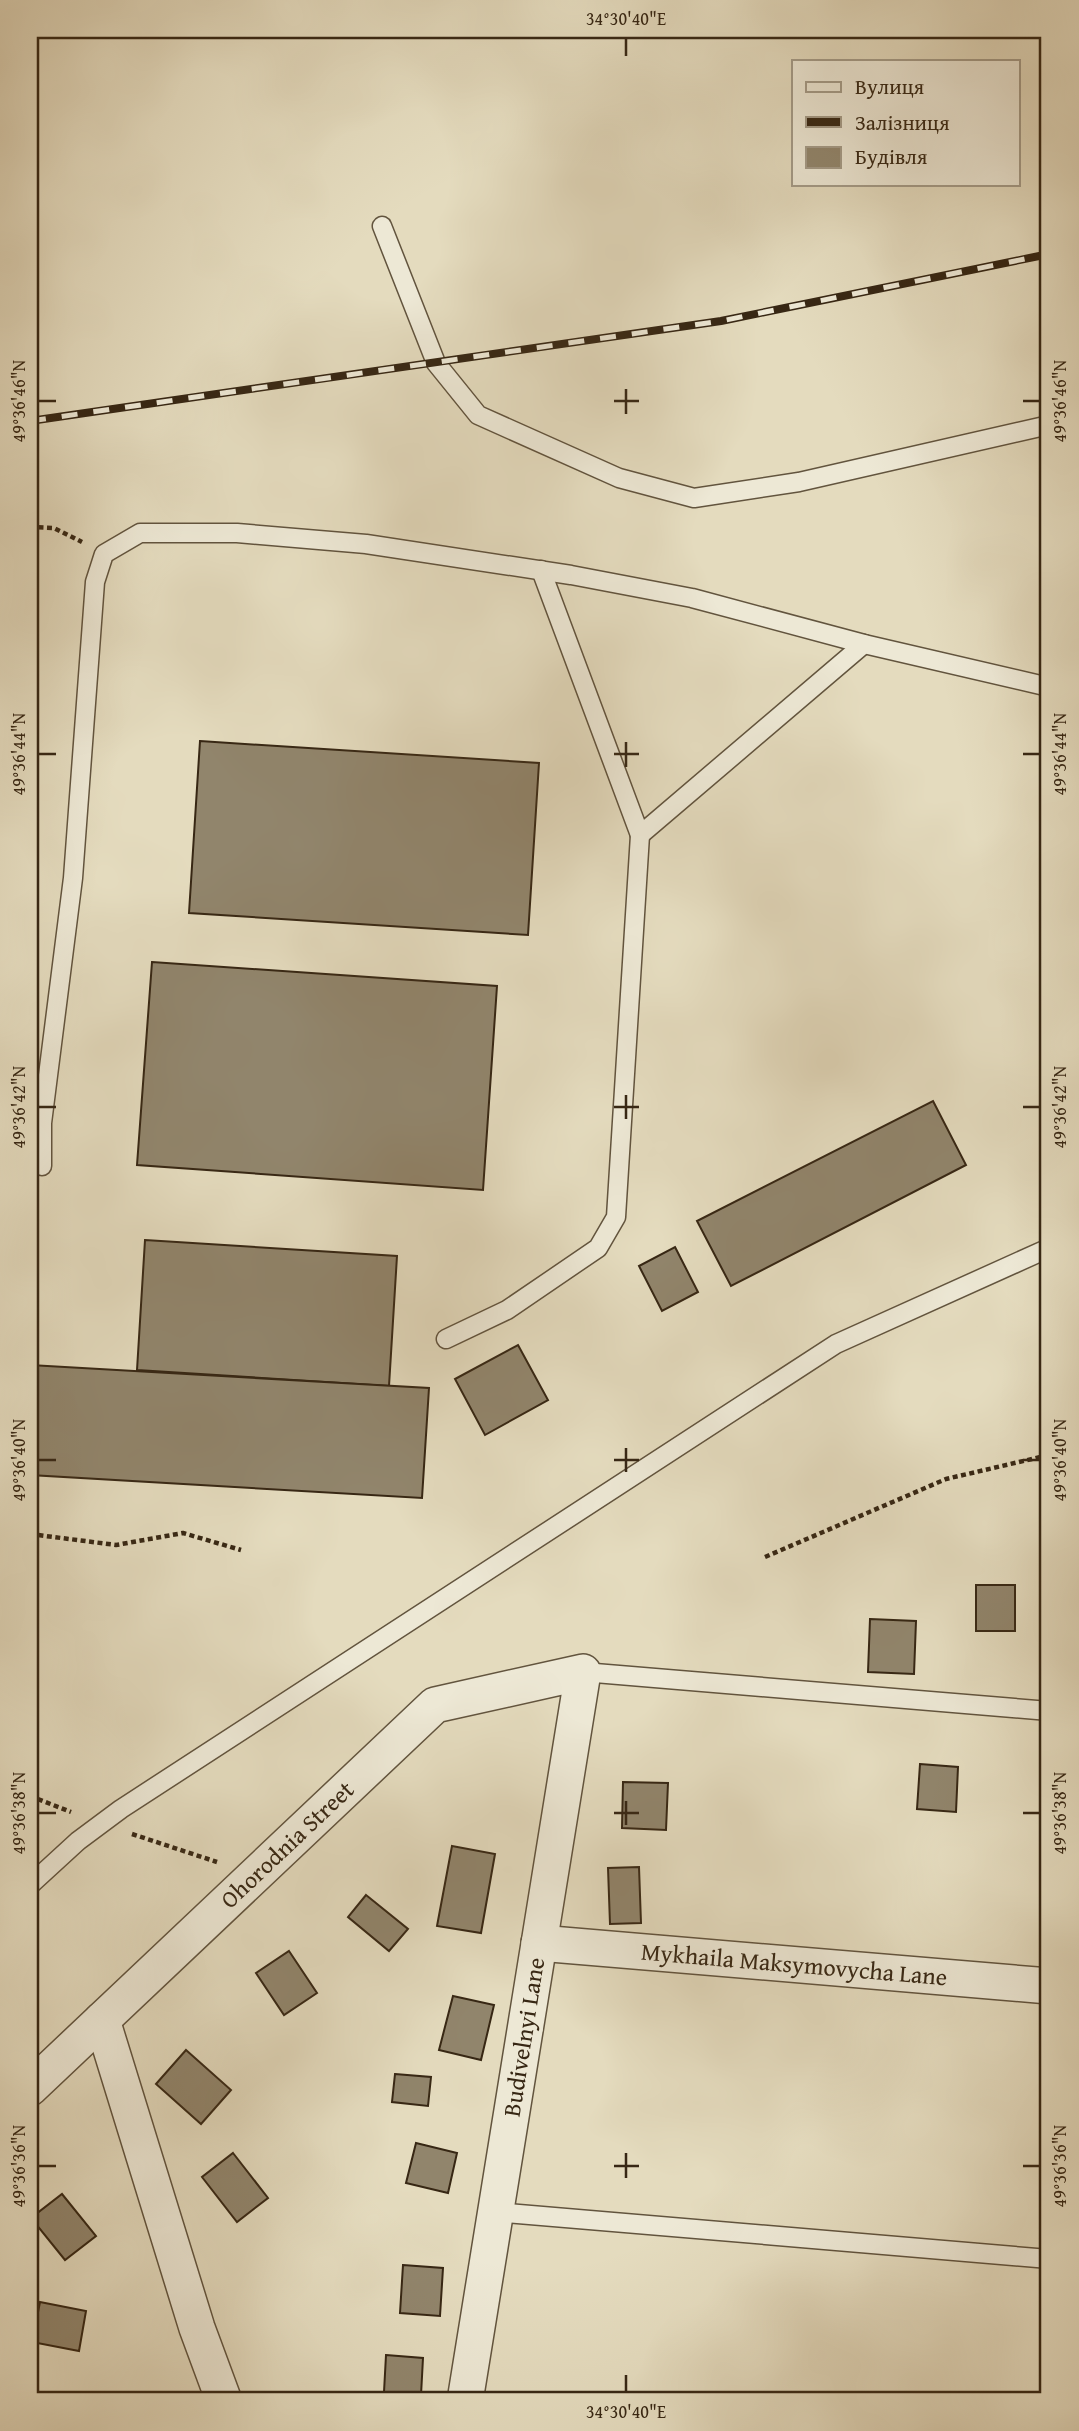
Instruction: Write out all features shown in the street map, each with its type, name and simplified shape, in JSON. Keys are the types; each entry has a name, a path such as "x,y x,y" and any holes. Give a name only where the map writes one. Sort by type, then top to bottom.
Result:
{"street":[{"name":"Ohorodnia Street","path":"30,2088 435,1705 583,1672"},
{"name":"Budivelnyi Lane","path":"465,2401 583,1672"},
{"name":"Mykhaila Maksymovycha Lane","path":"539,1943 1049,1986"},
{"path":"102,2020 197,2328 224,2401"}],"lane":[{"path":"382,226 436,363 478,415 619,478 694,498 799,482 1049,425"},
{"path":"42,1166 42,1123 73,878 95,582 104,554 140,533 237,533 366,544 541,570 692,598 864,644 1049,687"},
{"path":"446,1339 507,1310 598,1248 615,1217 640,835 541,570"},
{"path":"640,835 864,644"},
{"path":"30,1885 100,1824 835,1344 1049,1248"},
{"path":"583,1672 1049,1711"},
{"path":"495,2212 1049,2259"}],"path":[{"path":"30,527 54,528 104,554"},
{"path":"765,1557 946,1479 1049,1455"},
{"path":"30,1534 116,1545 183,1533 241,1550"},
{"path":"30,1796 100,1824 256,1874"}],"building":[{"path":"200,741 539,763 528,935 189,913"},
{"path":"152,962 497,986 483,1190 137,1165"},
{"path":"933,1101 966,1165 731,1286 697,1221"},
{"path":"145,1240 397,1256 389,1386 137,1370"},
{"path":"675,1247 698,1292 662,1311 639,1266"},
{"path":"518,1345 548,1400 485,1435 455,1379"},
{"path":"30,1365 429,1388 422,1498 30,1475"},
{"path":"976,1585 1015,1585 1015,1631 976,1631"},
{"path":"870,1619 916,1621 914,1674 868,1672"},
{"path":"920,1764 958,1767 956,1812 917,1809"},
{"path":"623,1782 668,1783 666,1830 622,1828"},
{"path":"452,1846 495,1854 481,1933 437,1926"},
{"path":"639,1867 641,1923 610,1924 608,1868"},
{"path":"366,1895 408,1929 389,1951 348,1917"},
{"path":"289,1951 317,1993 284,2015 256,1973"},
{"path":"453,1996 494,2005 481,2060 439,2050"},
{"path":"186,2050 231,2090 201,2124 156,2084"},
{"path":"395,2074 431,2077 428,2106 392,2102"},
{"path":"416,2143 457,2153 448,2193 406,2183"},
{"path":"233,2153 268,2198 237,2222 202,2177"},
{"path":"62,2194 96,2236 65,2260 31,2218"},
{"path":"403,2265 443,2268 440,2316 400,2313"},
{"path":"40,2302 86,2311 79,2351 32,2342"},
{"path":"386,2355 423,2358 421,2395 384,2392"}],"railway":[{"path":"30,421 721,321 1049,254"}]}
